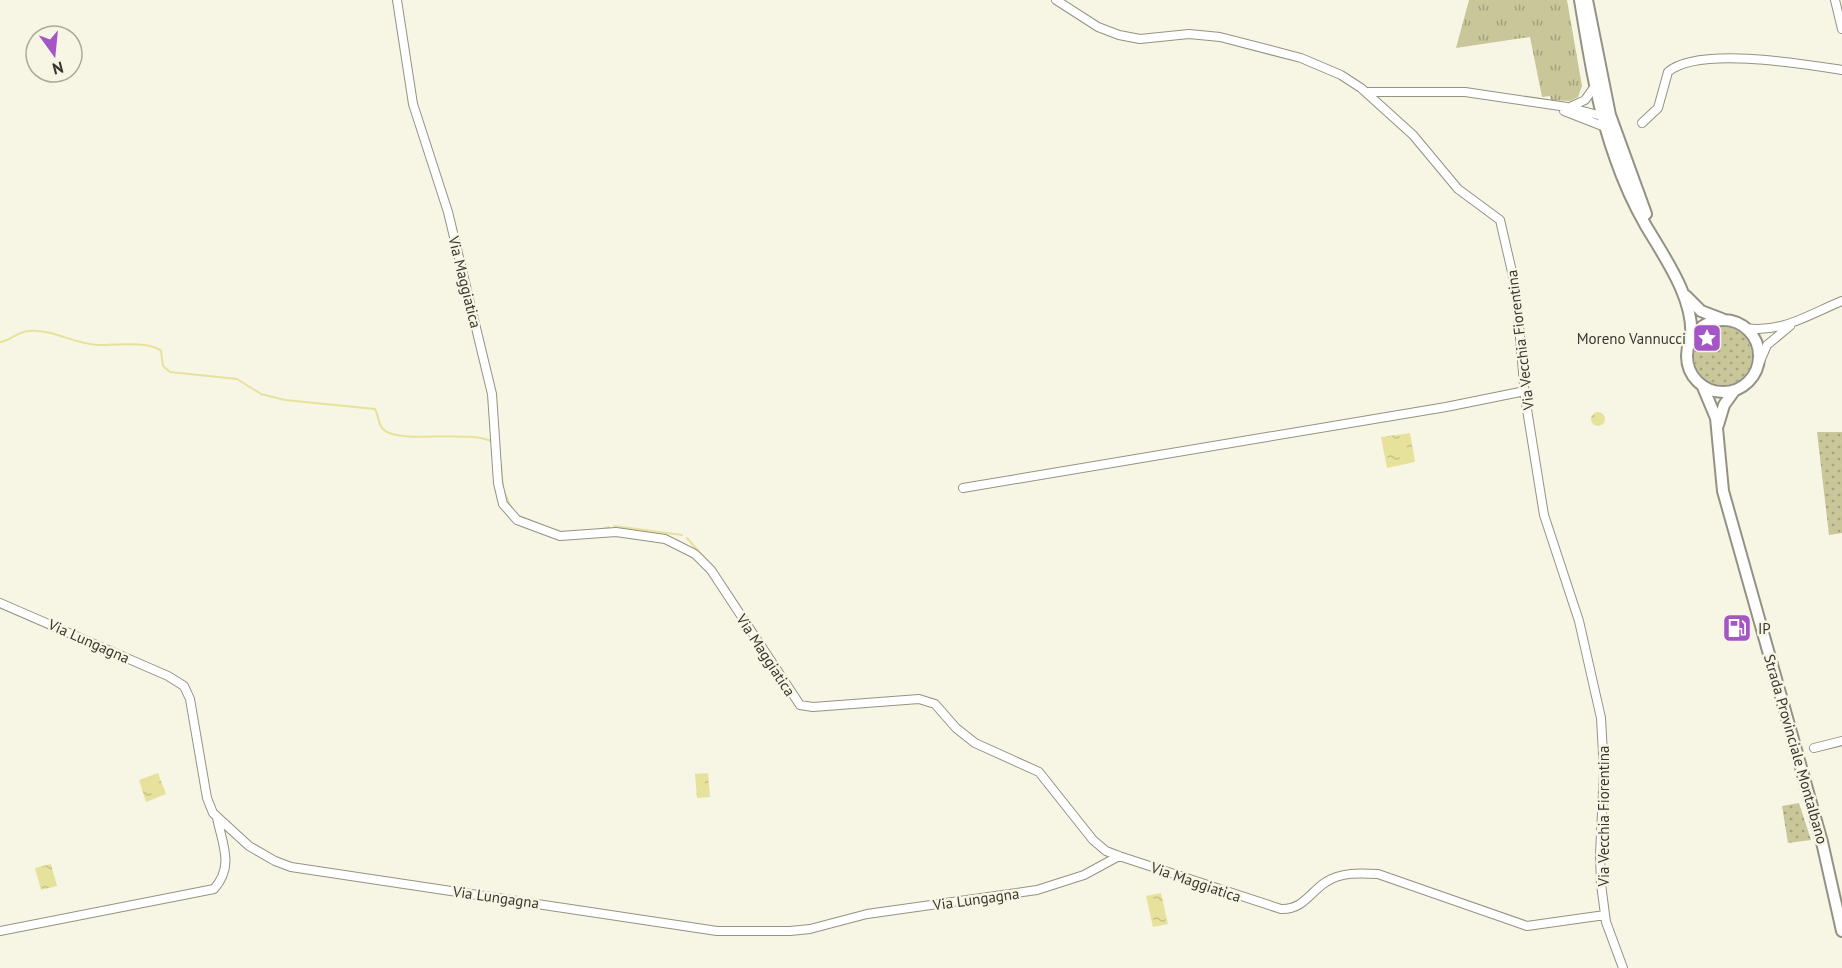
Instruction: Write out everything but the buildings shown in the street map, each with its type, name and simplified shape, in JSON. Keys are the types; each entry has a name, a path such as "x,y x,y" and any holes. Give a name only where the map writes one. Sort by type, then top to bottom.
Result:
{"main road":[{"name":"Strada Provinciale Montalbano","path":"1580,0 1602,115 1609,126 1652,234 1691,317 1691,339 1687,352 1687,363 1693,377 1703,387 1714,412 1723,491 1822,842 1842,931"},
{"name":"Strada Provinciale Montalbano","path":"1587,0 1609,126"},
{"name":"Strada Provinciale Montalbano","path":"1678,286 1701,311 1745,328"},
{"path":"1691,339 1708,323 1725,320"},
{"path":"1745,328 1757,345 1758,366"},
{"name":"Strada Provinciale Montalbano","path":"1717,429 1724,405 1734,391 1747,383 1758,366"},
{"path":"1703,387 1721,393 1734,391"}],"street":[{"name":"Via Maggiatica","path":"397,0 413,104 444,200 485,360 495,414 498,483 503,504 512,516 540,530 560,536 616,532 650,536 677,544 695,554 711,570 797,703 805,707 919,699 932,702 975,743 1039,771 1093,840 1106,851 1119,856 1281,909 1301,904 1325,882 1342,874 1360,873 1378,874 1527,926 1605,915"},
{"name":"Via Vecchia Fiorentina","path":"1056,0 1098,27 1131,38 1200,34 1231,39 1301,58 1341,75 1366,92 1413,135 1458,189 1500,220 1516,289 1525,391 1544,515 1579,621 1601,718 1604,771 1600,861 1605,915 1623,968"},
{"path":"1070,10 1073,0"},
{"path":"1835,0 1842,29"},
{"path":"1641,123 1659,105 1668,72 1683,64 1764,59 1842,70"},
{"path":"1567,107 1585,100 1595,86"},
{"path":"1366,92 1457,91 1567,107 1602,115"},
{"path":"1540,103 1609,126"},
{"path":"1745,328 1770,330 1842,302"},
{"path":"1758,366 1769,343 1801,319"},
{"path":"963,488 1446,407 1525,391"},
{"name":"Via Lungagna","path":"0,603 158,671 184,686 192,706 207,798 217,818 264,855 291,867 717,931 810,929 867,914 1037,890 1084,875 1119,856"},
{"path":"1814,748 1842,741"},
{"path":"0,931 214,889 224,878 227,866 217,818"}],"green space":[{"path":"1469,0 1567,0 1582,86 1578,97 1570,101 1551,100 1550,96 1542,97 1530,37 1456,48"},
{"path":"1723,327 1734,329 1747,340 1752,356 1750,367 1739,380 1723,385 1712,383 1699,372 1694,356 1696,345 1707,332"},
{"path":"1817,432 1842,432 1842,533 1829,535"},
{"path":"1799,803 1811,840 1788,843 1782,806"}],"water":[{"path":"1595,412 1601,412 1605,419 1601,426 1595,426 1591,422 1591,416"},
{"path":"1410,433 1415,462 1387,468 1381,437"},
{"path":"158,773 166,794 146,802 139,780"},
{"path":"708,773 710,797 697,798 695,774"},
{"path":"51,864 57,886 41,890 35,868"},
{"path":"1161,893 1168,924 1153,927 1146,896"}],"waterway":[{"path":"0,342 24,332 38,331 89,344 149,346 161,351 163,366 170,372 237,379 261,394 285,400 375,409 382,428 392,434 418,437 467,437 491,441"},
{"path":"501,464 503,488 511,508"},
{"path":"517,515 537,523"},
{"path":"614,526 682,535"},
{"path":"598,530 609,527"},
{"path":"687,538 708,562"}],"place":[{"name":"Moreno Vannucci","path":"1707,338"},
{"name":"IP","path":"1737,628"}]}
